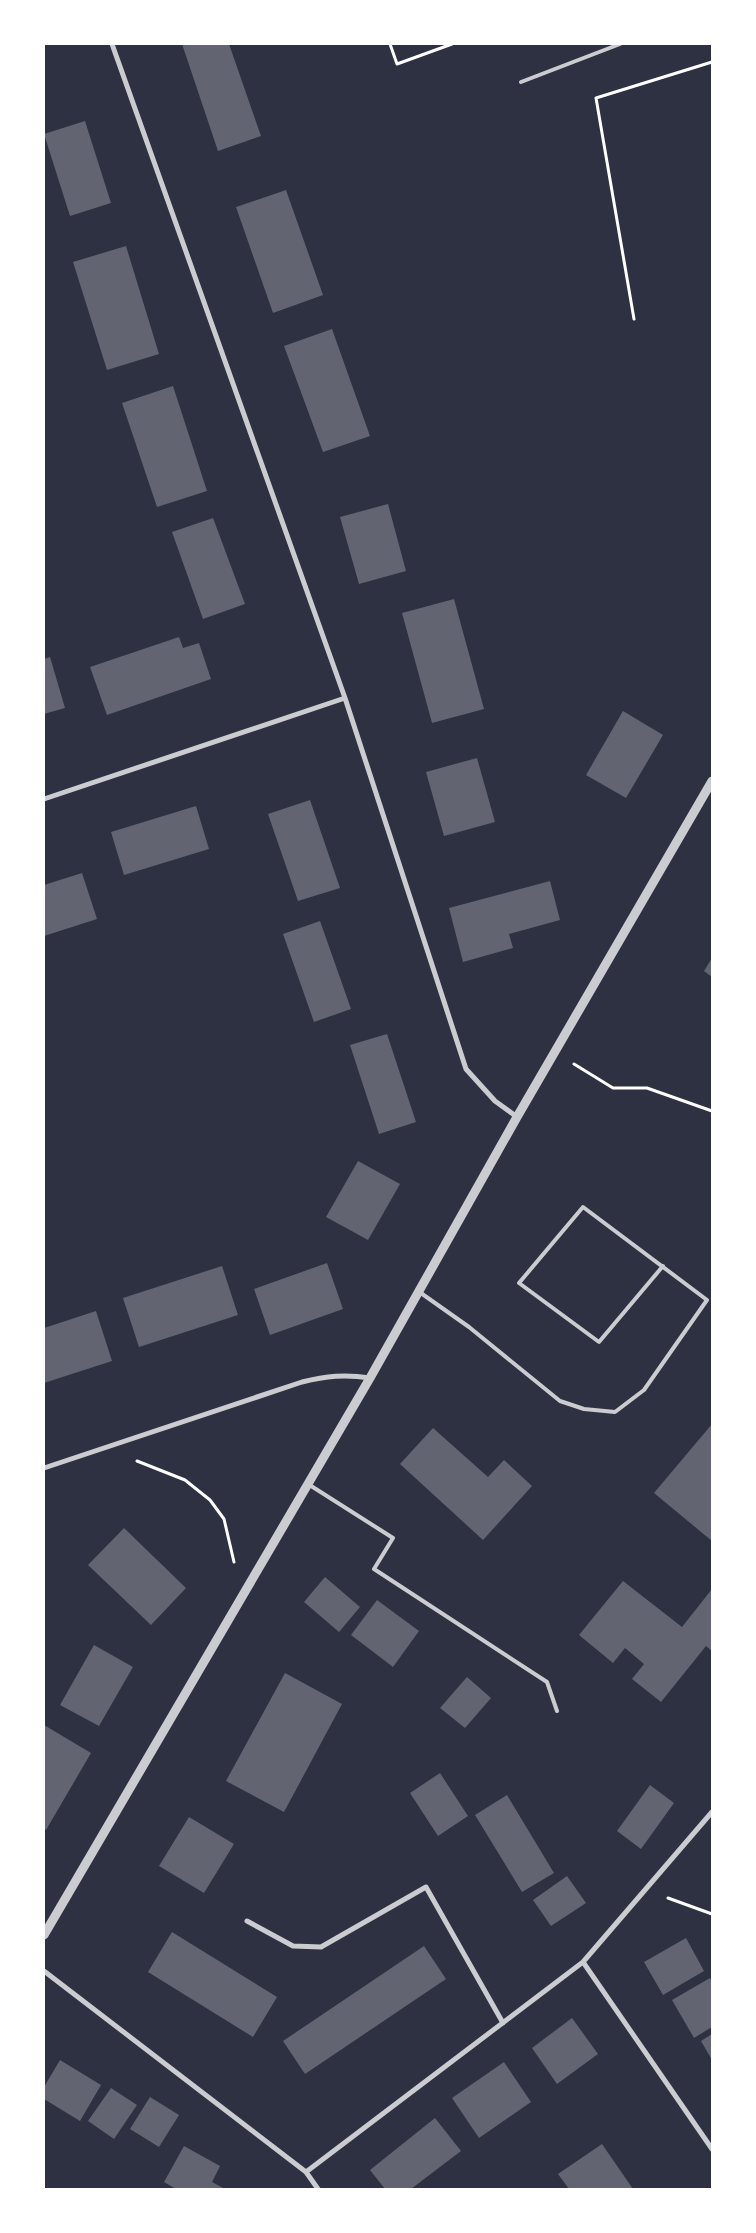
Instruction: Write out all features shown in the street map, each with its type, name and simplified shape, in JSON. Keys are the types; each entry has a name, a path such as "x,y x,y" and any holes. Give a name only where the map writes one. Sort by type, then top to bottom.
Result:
{"street":[{"path":"112,44 345,698 466,1069 488,1095 517,1117"},
{"path":"44,799 345,698"},
{"path":"44,1935 243,1592 370,1378 517,1117 712,780"},
{"path":"44,1468 302,1382 328,1375 345,1374 370,1378"},
{"path":"306,2172 583,1962 712,1812"},
{"path":"248,1921 293,1946 321,1947 426,1887 503,2023"},
{"path":"583,1962 712,2149"},
{"path":"44,1971 306,2172 318,2189"}],"lane":[{"path":"521,82 620,44"},
{"path":"418,1291 476,1332 560,1400 584,1409 615,1412 644,1390 707,1300 662,1266 582,1207 519,1282 599,1342 662,1266"},
{"path":"308,1484 393,1538 374,1569 547,1682 557,1711"}],"path":[{"path":"390,44 397,64 452,44"},
{"path":"634,320 596,98 712,62"},
{"path":"555,1053 613,1088 648,1088 712,1111"},
{"path":"103,1448 185,1480 210,1500 224,1519 243,1592"},
{"path":"640,1896 660,1896 712,1914"}],"building":[{"path":"182,44 229,44 261,136 218,151"},
{"path":"85,121 111,203 70,216 44,134"},
{"path":"286,190 323,295 273,313 236,207"},
{"path":"126,246 159,354 107,370 73,262"},
{"path":"332,329 370,436 323,452 284,346"},
{"path":"173,386 207,491 157,507 122,403"},
{"path":"388,504 406,571 359,584 340,517"},
{"path":"213,518 245,604 203,619 172,532"},
{"path":"454,599 484,709 432,723 402,613"},
{"path":"179,637 183,648 199,643 211,679 107,715 90,667"},
{"path":"50,657 65,708 44,714 44,659"},
{"path":"623,711 663,735 626,798 586,775"},
{"path":"477,758 495,822 444,836 426,772"},
{"path":"310,800 340,888 298,901 268,814"},
{"path":"196,806 209,849 124,875 111,832"},
{"path":"82,873 97,919 44,936 44,885"},
{"path":"550,881 560,920 509,934 513,948 463,962 449,908"},
{"path":"320,921 351,1009 314,1022 283,934"},
{"path":"712,958 712,977 704,971"},
{"path":"387,1034 416,1122 379,1134 350,1045"},
{"path":"358,1161 400,1184 368,1240 326,1217"},
{"path":"327,1263 343,1309 270,1335 254,1289"},
{"path":"222,1266 238,1315 139,1347 123,1298"},
{"path":"96,1311 112,1361 44,1383 44,1328"},
{"path":"712,1424 712,1541 654,1493"},
{"path":"433,1428 488,1477 504,1460 532,1486 483,1540 400,1464"},
{"path":"124,1528 186,1588 151,1625 88,1565"},
{"path":"325,1577 360,1607 339,1632 304,1602"},
{"path":"623,1581 682,1627 712,1589 712,1651 706,1646 661,1702 632,1679 644,1664 625,1648 613,1663 579,1635"},
{"path":"377,1600 419,1631 393,1667 351,1635"},
{"path":"94,1645 133,1667 99,1726 60,1705"},
{"path":"285,1673 342,1704 284,1812 226,1781"},
{"path":"467,1677 491,1698 465,1728 440,1708"},
{"path":"44,1725 91,1753 46,1830 44,1828"},
{"path":"440,1773 468,1816 438,1836 410,1793"},
{"path":"650,1785 674,1803 641,1849 617,1831"},
{"path":"507,1795 554,1873 522,1892 475,1815"},
{"path":"189,1817 234,1844 204,1893 159,1866"},
{"path":"567,1876 586,1903 551,1926 533,1900"},
{"path":"172,1932 277,1997 253,2037 148,1972"},
{"path":"686,1938 704,1971 663,1995 644,1962"},
{"path":"424,1946 446,1979 305,2074 283,2041"},
{"path":"710,1978 712,1982 712,2027 694,2038 672,2000"},
{"path":"572,2018 598,2054 557,2084 532,2048"},
{"path":"712,2034 712,2060 701,2041"},
{"path":"60,2060 101,2085 80,2121 44,2099 44,2087"},
{"path":"504,2062 531,2102 479,2138 452,2098"},
{"path":"111,2088 137,2105 114,2139 88,2121"},
{"path":"150,2097 179,2115 159,2147 130,2129"},
{"path":"435,2118 461,2151 411,2189 385,2189 370,2170"},
{"path":"602,2144 633,2189 569,2189 558,2174"},
{"path":"184,2146 220,2166 212,2182 225,2189 176,2189 164,2182"}]}
